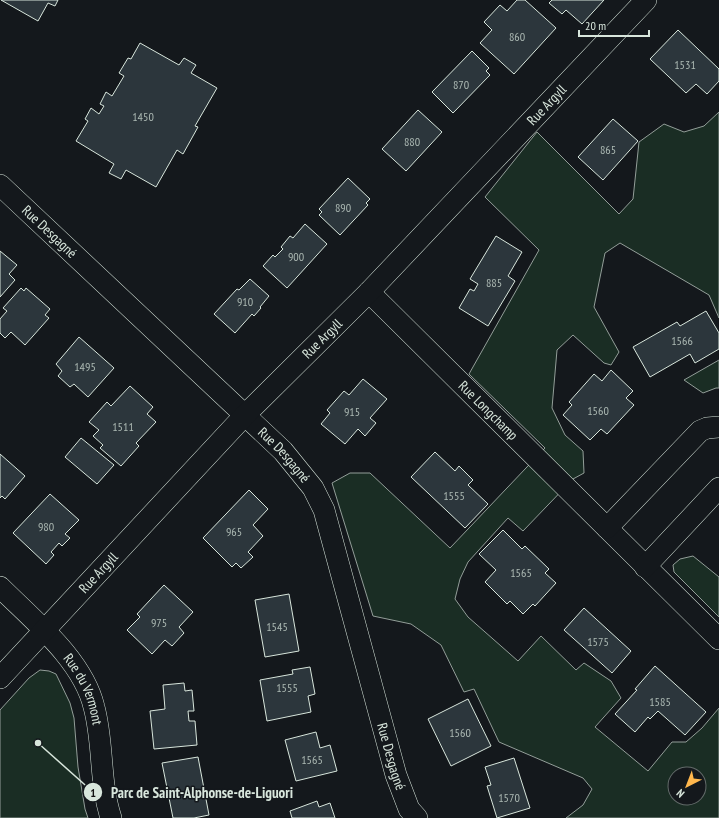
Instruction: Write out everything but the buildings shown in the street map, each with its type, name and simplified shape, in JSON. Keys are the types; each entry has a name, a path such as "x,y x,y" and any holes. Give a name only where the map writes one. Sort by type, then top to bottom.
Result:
{"street":[{"name":"Rue Argyll","path":"0,678 244,416 369,292 646,0"},
{"name":"Rue Desgagné","path":"0,184 244,416 283,451 313,488 324,510 396,775 410,809 417,818"},
{"name":"Rue Longchamp","path":"369,292 645,567 719,638"},
{"path":"607,528 700,431 707,428 719,427"},
{"path":"645,567 719,488"},
{"name":"Rue du Vermont","path":"0,587 44,631 79,670 89,689 95,708 103,787 111,818"}],"green space":[{"path":"719,112 719,318 709,295 620,243 605,253 594,307 619,352 611,365 604,363 573,335 557,350 552,408 565,435 583,451 584,473 573,479 523,531 508,518 468,562 460,579 455,599 468,617 518,661 541,636 576,670 584,663 611,681 621,698 595,727 648,771 672,742 686,742 702,728 719,708 719,818 566,818 583,805 592,789 583,778 499,742 474,689 464,692 441,645 411,624 373,616 332,483 350,473 370,473 450,548 545,448 469,374 539,250 485,197 537,132 619,214 633,199 639,142 664,124 684,132 704,126"},
{"path":"719,360 719,388 703,393 684,380"},
{"path":"693,556 719,577 719,617 674,572 673,565 680,559"},
{"path":"40,670 49,671 56,674 70,703 74,718 78,767 85,809 88,818 0,818 0,710 29,678"}],"place":[{"name":"Parc de Saint-Alphonse-de-Liguori","path":"38,743"}]}
